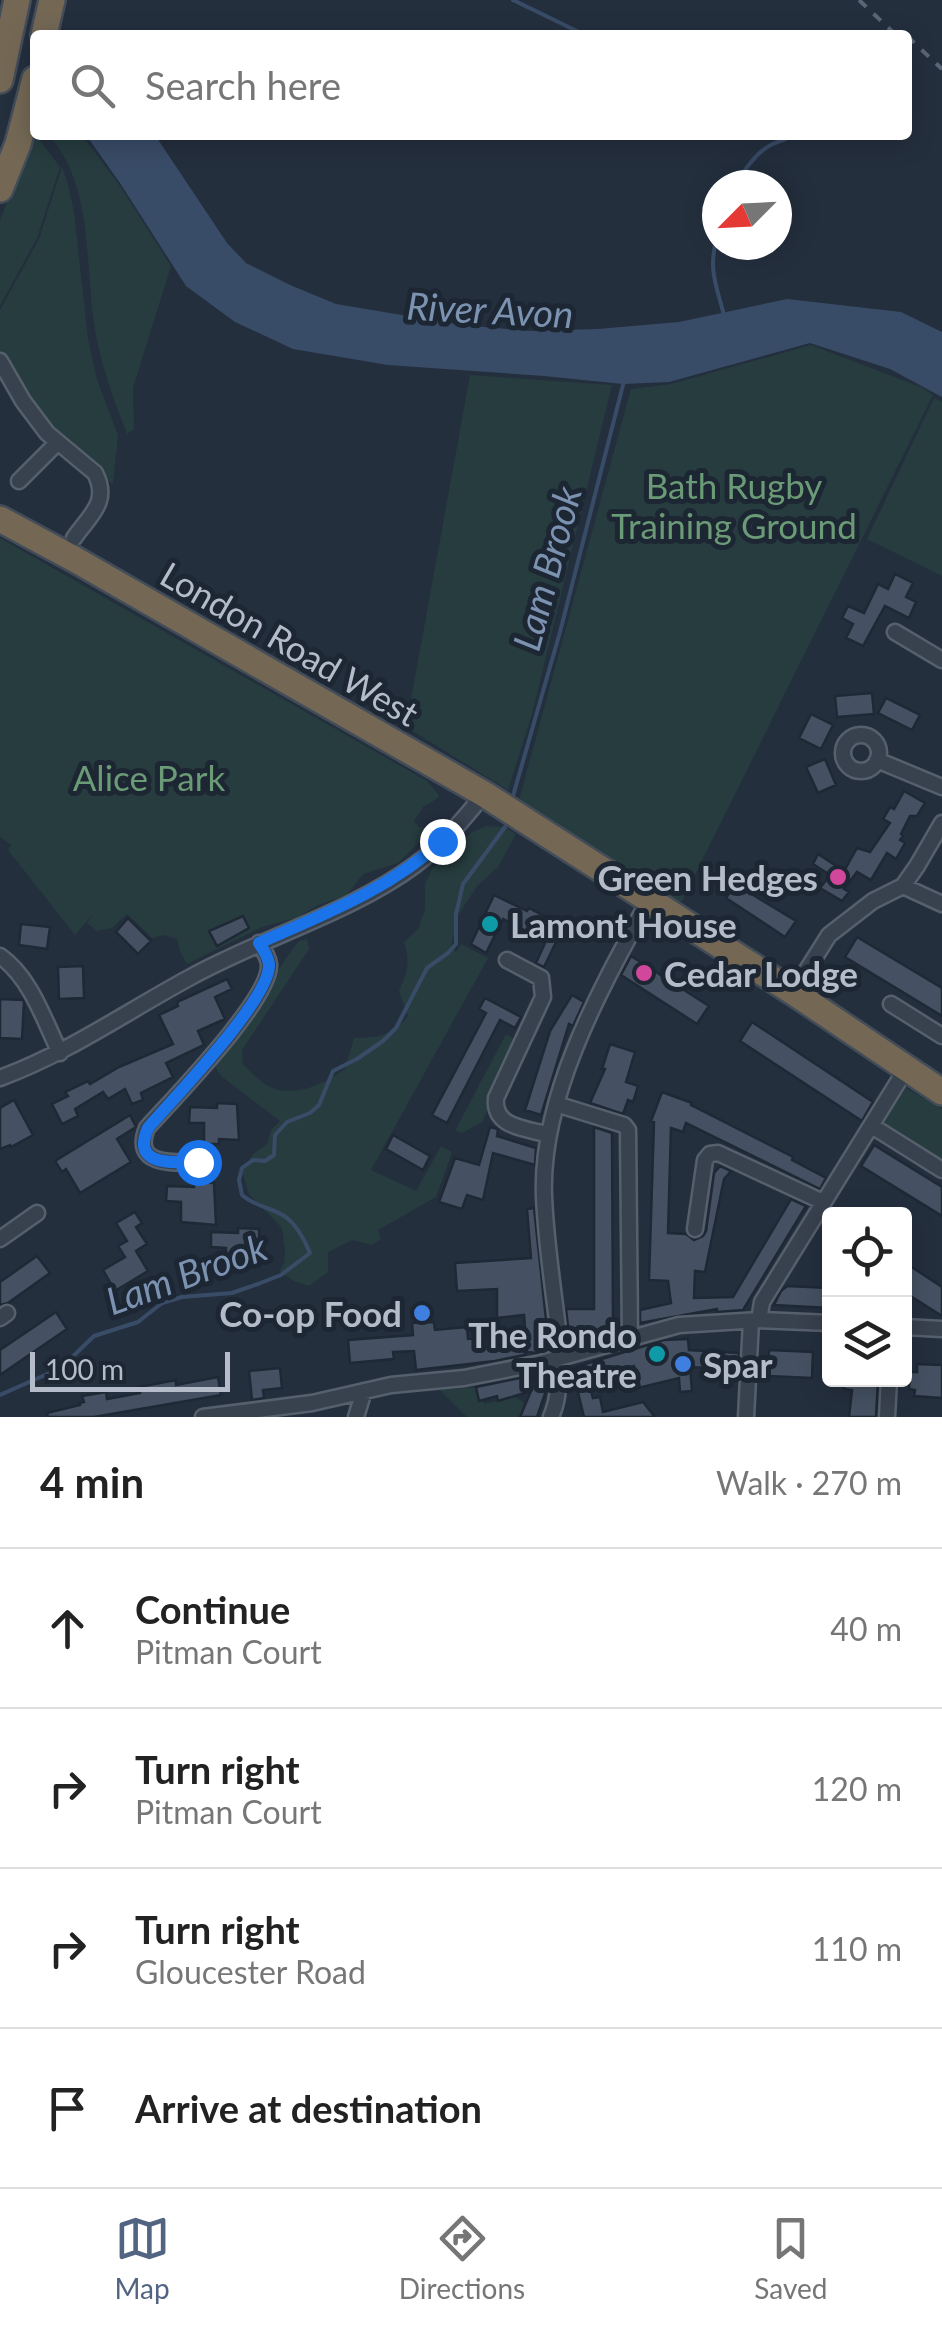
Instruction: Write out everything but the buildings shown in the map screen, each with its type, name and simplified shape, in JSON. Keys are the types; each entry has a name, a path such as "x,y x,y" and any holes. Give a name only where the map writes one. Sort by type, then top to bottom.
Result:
{"highway":[{"path":"0,80 17,0"},
{"path":"45,30 52,0"},
{"path":"0,189 30,98"},
{"name":"London Road West","path":"0,519 68,548 484,794 942,1092"}],"street":[{"path":"0,361 22,401 47,433 95,473 102,492 96,509 68,548"},
{"path":"19,481 58,442"},
{"path":"895,632 942,660"},
{"path":"877,760 942,787"},
{"path":"0,1078 60,1052 190,978 398,877 462,823 484,794"},
{"path":"792,992 829,935 873,901 903,886 942,823"},
{"path":"903,886 942,904"},
{"path":"553,1416 559,1386 544,1195 549,1135 580,1038 606,979 649,900"},
{"path":"207,1162 160,1161 149,1156 144,1137 245,1015 270,966 259,943"},
{"path":"0,956 28,987 60,1052"},
{"path":"507,960 541,978 543,997 496,1098 495,1108 504,1122 549,1135"},
{"path":"891,1004 942,1036"},
{"path":"746,1417 755,1320 762,1302 906,1069"},
{"path":"556,1104 628,1130 630,1337"},
{"path":"872,1126 942,1170"},
{"path":"695,1229 705,1160 710,1154 718,1153 823,1202"},
{"path":"0,1239 37,1213"},
{"path":"203,1417 312,1410 364,1391 409,1382 464,1378 558,1358 678,1325 755,1320 822,1323"},
{"path":"912,1327 942,1329"},
{"path":"887,1417 889,1387"},
{"path":"356,1417 364,1391"}],"green space":[{"path":"33,140 40,140 60,167 37,238 0,306 0,220"},
{"path":"53,140 86,140 171,266 133,388 134,429 127,434 98,343 81,203 64,156"},
{"path":"62,167 74,212 88,339 97,380 118,435 113,484 101,466 34,407 0,354 0,310 39,239"},
{"name":"Bath Rugby Training Ground","path":"811,345 933,395 681,903 519,800 631,389 671,384"},
{"path":"470,375 612,385 532,714 508,790 406,727"},
{"path":"934,398 942,402 942,576 867,539"},
{"name":"Alice Park","path":"0,538 427,781 439,795 423,807 414,821 419,827 426,827 428,834 398,863 363,874 347,895 296,918 262,927 187,964 177,939 163,935 152,938 127,914 112,928 97,931 87,923 92,915 75,935 8,850 11,845 0,837"},
{"path":"486,826 504,827 516,834 498,867 478,885 458,915 451,947 456,952 461,944 488,958 371,1170 416,1191 441,1146 452,1152 436,1197 378,1230 381,1239 372,1245 352,1240 328,1252 328,1272 309,1286 294,1281 279,1271 285,1251 282,1228 249,1194 242,1171 253,1154 267,1144 271,1130 280,1121 221,1076 214,1065 216,1059 299,941 307,939 309,949 242,1050 243,1065 278,1090 308,1088 345,1069 354,1038 378,1036 396,1028 408,1016 399,991 407,967 404,942 418,929 425,910 425,884 432,869 471,833"},
{"path":"506,1034 519,1042 482,1122 462,1133 455,1131"},
{"path":"906,1088 942,1109 942,1160 883,1123"},
{"path":"476,1387 479,1401 484,1404 516,1397 525,1404 520,1417 467,1417 440,1390"}],"water":[{"path":"90,140 158,140 227,243 246,263 336,304 461,325 532,331 598,329 679,322 787,299 901,312 942,332 942,397 890,369 810,343 669,382 623,384 388,365 293,349 235,322 186,286"}],"waterway":[{"path":"513,0 575,30"},
{"path":"745,170 769,146 784,140"},
{"path":"713,260 724,315"},
{"name":"Lam Brook","path":"513,796 560,632 624,381"},
{"name":"Lam Brook","path":"0,1395 61,1368 94,1336 138,1322 162,1303 182,1297 232,1293 281,1275 310,1253 287,1218 242,1195 242,1168 253,1160 265,1161 274,1155 275,1135 287,1122 319,1105 333,1071 357,1059 396,1028 427,968 456,944 456,914 463,884 505,827"}],"railway":[{"path":"859,0 891,30"},
{"path":"912,41 942,69"}],"place":[{"name":"Green Hedges","path":"838,877"},
{"name":"Lamont House","path":"490,924"},
{"name":"Cedar Lodge","path":"644,973"},
{"name":"Co-op Food","path":"422,1313"},
{"name":"The Rondo Theatre","path":"657,1354"},
{"name":"Spar","path":"683,1364"}],"route":[{"path":"198,1162 160,1161 149,1156 144,1137 245,1015 270,966 259,943 374,891 442,841"}],"water label":[{"name":"River Avon","path":"490,309"}]}
